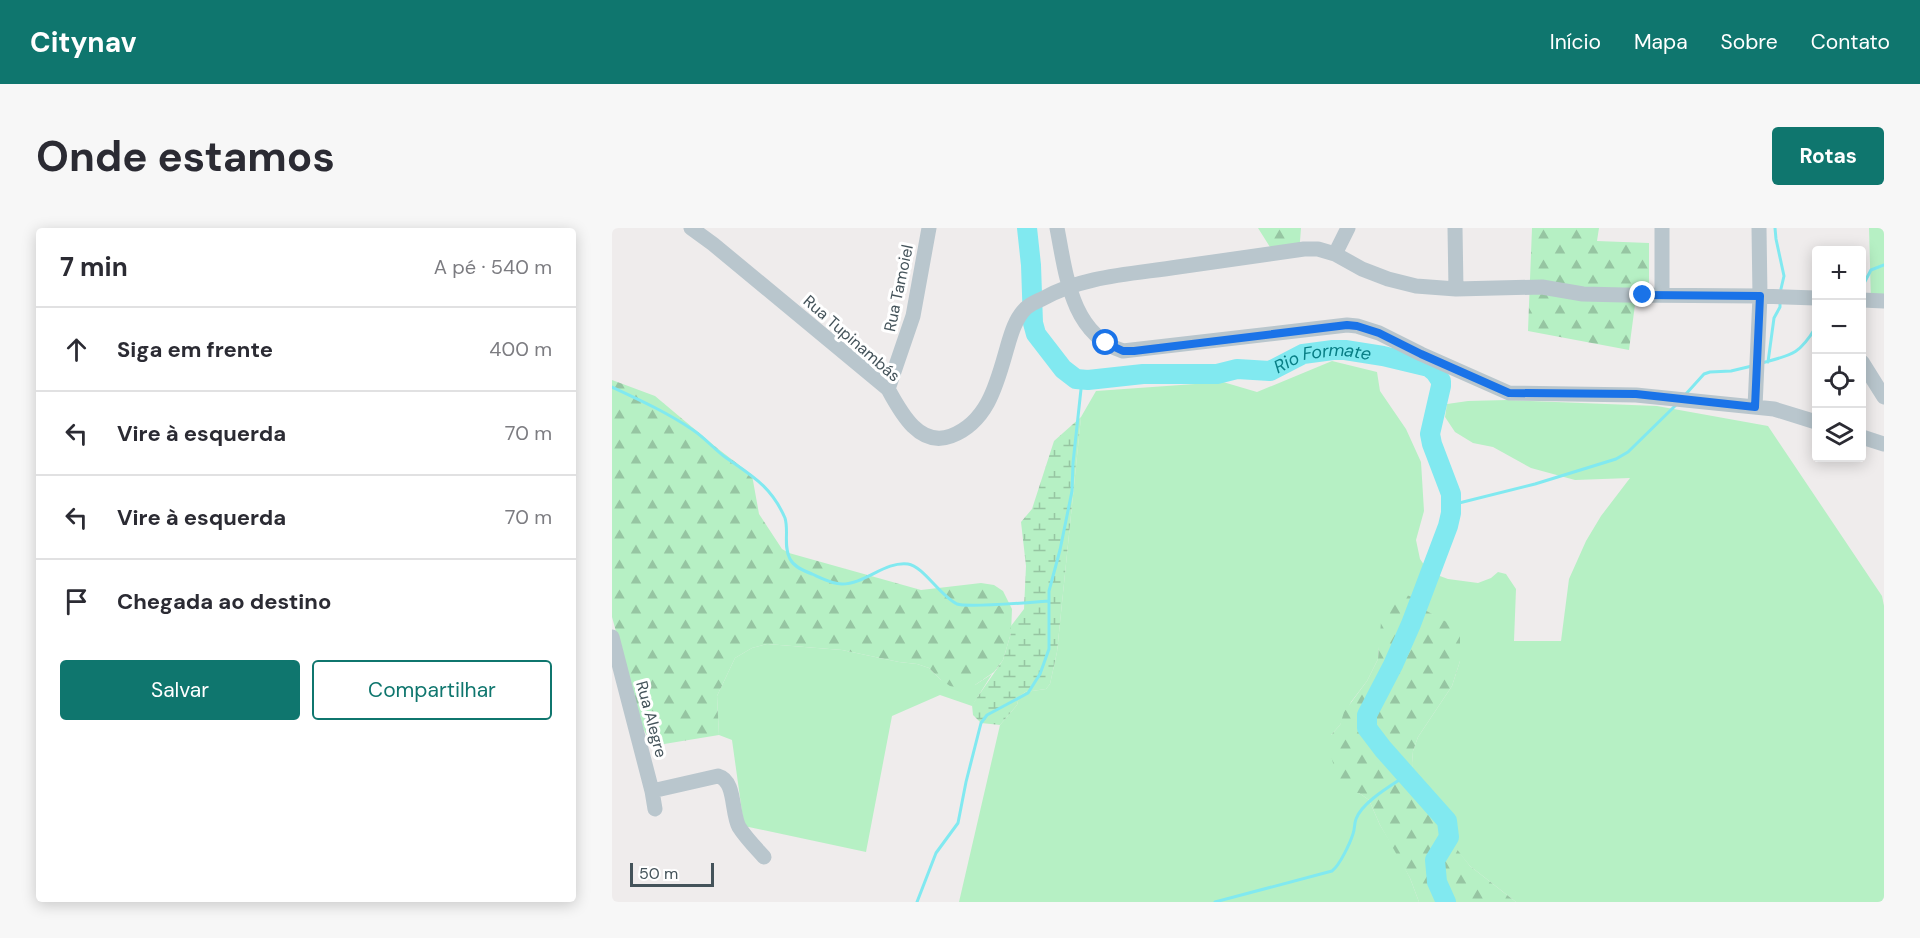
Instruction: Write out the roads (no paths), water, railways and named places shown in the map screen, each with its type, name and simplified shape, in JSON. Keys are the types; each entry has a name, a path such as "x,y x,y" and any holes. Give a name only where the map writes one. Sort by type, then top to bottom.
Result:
{"street":[{"name":"Rua Tupinambás","path":"691,228 888,389 905,418 925,435 949,437 966,429 979,418 996,388 1013,328 1027,307 1068,286"},
{"path":"713,228 713,244"},
{"name":"Rua Tamoiel","path":"888,389 913,316 929,228"},
{"path":"1057,228 1068,286 1077,310 1089,328 1106,343 1123,351 1347,325 1357,326 1379,333 1509,393 1636,394 1774,409 1812,421"},
{"path":"1335,254 1348,228"},
{"path":"1455,228 1456,289"},
{"path":"1662,228 1662,294"},
{"path":"1755,407 1760,296 1759,228"},
{"path":"1068,286 1122,275 1304,249 1318,249 1335,254 1362,269 1388,279 1416,285 1456,289 1531,287 1583,294 1624,296 1662,294 1812,298"},
{"path":"1866,300 1884,301"},
{"path":"1866,368 1884,397"},
{"path":"1866,438 1884,444"},
{"name":"Rua Alegre","path":"612,637 655,809"},
{"path":"652,791 718,776 724,778 728,783 735,817 740,828 764,857"}],"waterway":[{"name":"Rio Formate","path":"1027,228 1033,323 1036,334 1063,369 1076,379 1088,380 1143,374 1217,374 1237,369 1270,371 1303,354 1345,350 1429,367 1441,381 1430,434 1451,494 1451,513 1411,624 1367,715 1367,728 1447,821 1449,837 1435,860 1437,882 1446,902"},
{"path":"1775,228 1784,276 1780,293"},
{"path":"1866,279 1871,270 1884,265"},
{"path":"1768,362 1774,318 1780,303"},
{"path":"1761,363 1794,352 1805,343 1812,333"},
{"path":"1685,395 1704,374 1752,366"},
{"path":"917,902 936,853 958,823 981,723 987,715 1028,693 1040,674 1049,649 1049,591 1072,491 1082,380"},
{"path":"612,387 654,407 697,433 760,483 780,507 785,518 788,554 794,564 803,570 830,582 842,584 859,580 891,566 908,564 920,570 957,604 987,605 1049,601"},
{"path":"1451,505 1535,484 1616,459 1628,452 1677,404"},
{"path":"1215,902 1332,871 1347,848 1354,832 1356,819 1364,806 1407,775"}]}
